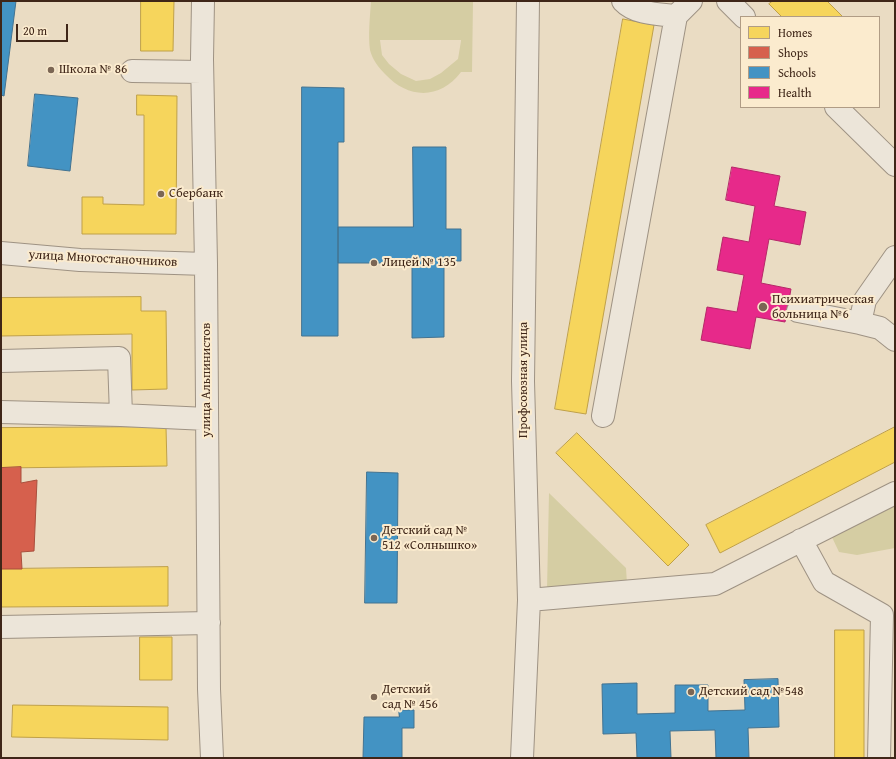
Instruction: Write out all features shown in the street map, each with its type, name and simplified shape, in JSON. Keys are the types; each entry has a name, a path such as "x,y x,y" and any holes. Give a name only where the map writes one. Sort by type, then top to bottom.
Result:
{"street":[{"name":"улица Альпинистов","path":"203,1 202,72 206,264 209,623 212,758"},
{"name":"Профсоюзная улица","path":"522,758 529,600 523,381 528,1"},
{"path":"604,416 683,8 651,13 629,8 623,1"},
{"path":"728,1 743,16"},
{"path":"132,71 202,72"},
{"path":"837,108 895,165"},
{"name":"улица Многостаночников","path":"1,253 80,260 206,264"},
{"path":"860,324 866,300 895,257"},
{"path":"798,311 880,328 895,340"},
{"path":"1,361 119,358 121,415"},
{"path":"1,412 207,419"},
{"path":"529,600 715,584 895,492"},
{"path":"801,540 824,582 882,615 879,758"},
{"path":"1,627 209,623"}],"shaded area":[{"path":"371,1 473,1 472,72 461,72 444,88 434,92 414,92 394,82 380,69 370,50 369,26","holes":["380,40 461,40 458,59 441,73 430,79 416,81 401,74 389,64 382,55"]},
{"path":"549,493 626,568 627,584 547,590"},
{"path":"895,503 895,548 857,555 839,552 830,533"}],"building: Homes":[{"path":"141,1 174,1 173,51 141,51"},
{"path":"773,1 827,1 842,16 781,16 769,4"},
{"path":"623,19 654,25 586,414 555,409"},
{"path":"137,95 177,96 176,234 82,234 82,197 103,197 103,204 144,205 144,115 137,115"},
{"path":"141,297 141,311 166,311 167,389 132,390 132,334 1,336 1,298"},
{"path":"166,427 167,466 1,468 1,428"},
{"path":"895,427 895,462 720,553 706,525"},
{"path":"577,433 689,545 668,566 556,453"},
{"path":"168,567 168,606 1,607 1,569"},
{"path":"835,630 864,630 864,758 835,758"},
{"path":"140,637 172,637 172,680 140,680"},
{"path":"13,705 168,707 168,740 12,737"}],"building: Shops":[{"path":"21,467 21,483 37,480 34,551 21,552 22,569 1,569 1,468"}],"building: Schools":[{"path":"1,1 16,1 4,96 1,95"},
{"path":"302,87 344,88 344,142 338,142 338,336 302,336"},
{"path":"35,94 78,98 70,171 28,166"},
{"path":"413,147 446,147 446,229 461,229 461,261 444,261 444,337 412,338 412,263 338,263 338,227 413,227"},
{"path":"367,472 398,473 397,603 365,603"},
{"path":"778,679 779,727 748,728 749,758 716,758 715,730 670,731 671,758 637,758 636,733 603,734 602,684 637,683 637,714 675,713 675,685 708,685 708,711 745,710 744,680"},
{"path":"399,710 414,710 414,728 402,728 402,758 363,758 364,717 399,717"}],"building: Health":[{"path":"732,167 780,176 774,206 806,212 800,245 769,239 761,283 791,289 785,322 756,317 750,349 701,340 707,307 737,312 744,275 717,270 723,237 749,242 755,206 726,200"}],"place":[{"name":"Школа № 86","path":"51,70"},
{"name":"Сбербанк","path":"161,194"},
{"name":"Лицей № 135","path":"374,263"},
{"name":"Психиатрическая больница №6","path":"763,307"},
{"name":"Детский сад № 512 «Солнышко»","path":"374,538"},
{"name":"Детский сад №548","path":"691,692"},
{"name":"Детский сад № 456","path":"374,697"}]}
